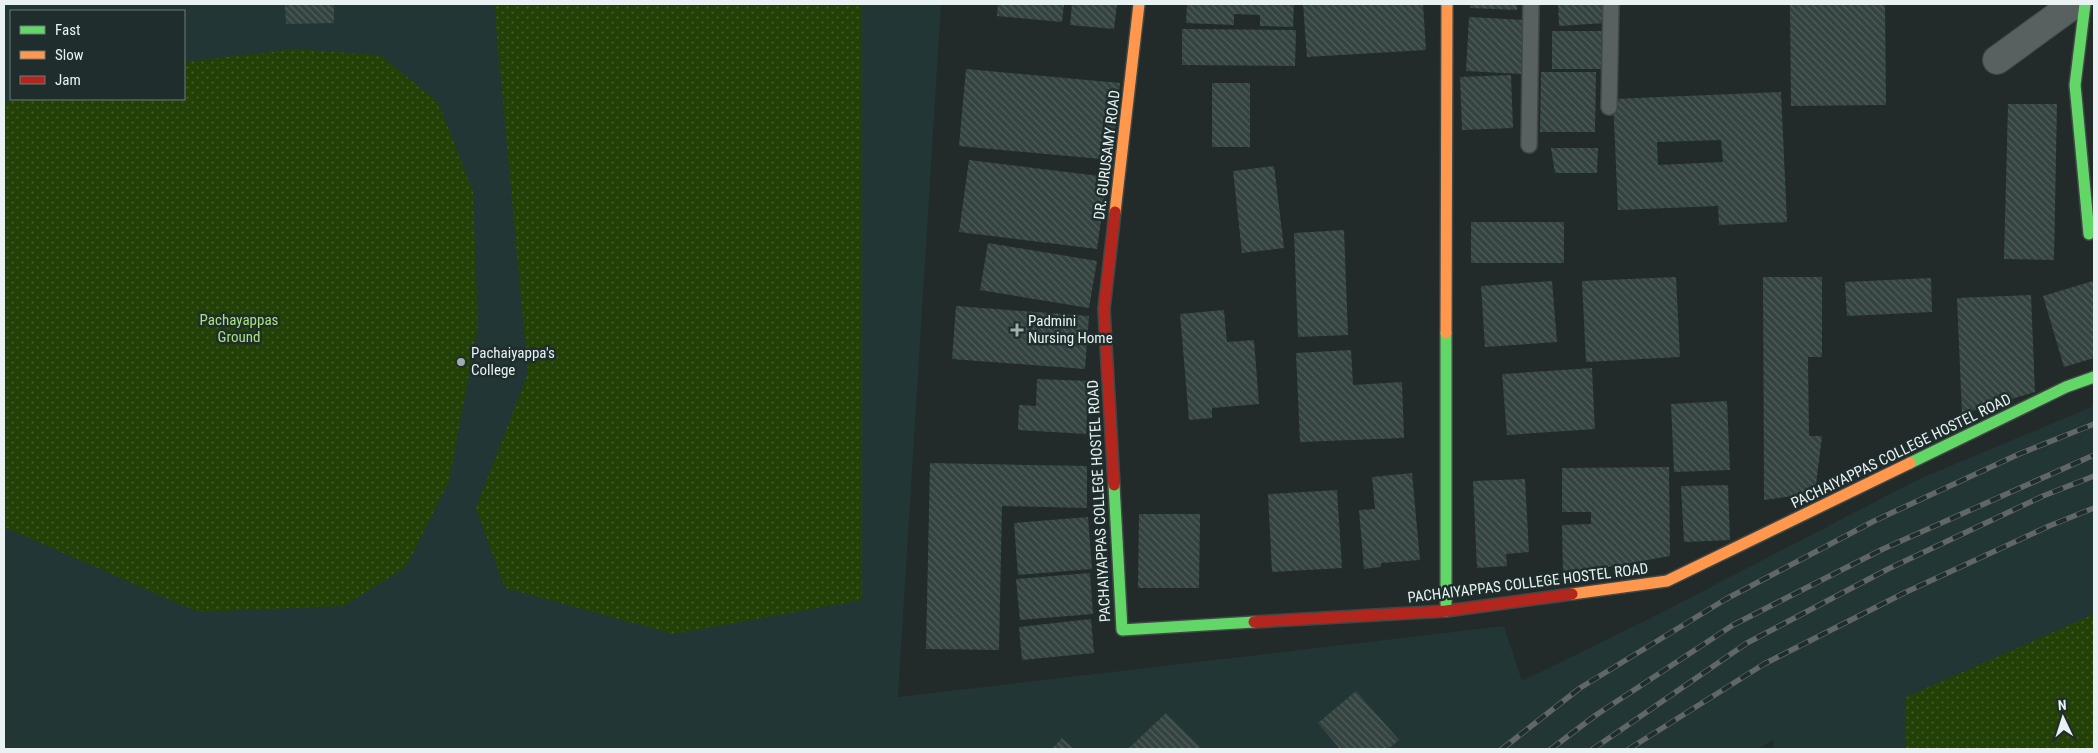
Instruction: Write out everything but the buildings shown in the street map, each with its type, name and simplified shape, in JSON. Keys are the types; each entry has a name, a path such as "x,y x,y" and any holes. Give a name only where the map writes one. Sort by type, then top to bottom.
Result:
{"street":[{"name":"DR. GURUSAMY ROAD","path":"1104,309 1139,4"},
{"path":"1446,611 1447,4"},
{"path":"1997,60 2074,4"},
{"path":"2085,4 2075,85 2089,234"},
{"name":"PACHAIYAPPAS COLLEGE HOSTEL ROAD","path":"1104,309 1122,630 1446,611 1667,581 2066,387 2094,378"}],"lane":[{"path":"1529,145 1531,4"},
{"path":"1609,107 1611,4"}],"shaded area":[{"name":"Pachaiyappa's College","path":"4,4 941,4 898,697 1504,626 1522,681 1655,616 1917,480 2094,406 2094,749 1773,749 1773,740 1758,749 4,749"}],"green space":[{"path":"494,4 861,4 862,600 673,634 505,588 476,508 528,373"},
{"name":"Pachayappas Ground","path":"295,49 380,55 438,102 473,191 478,326 449,481 406,567 344,606 198,612 4,527 4,103 11,100 185,100 185,62"},
{"path":"2094,614 2094,749 1905,749 1906,697"}],"railway":[{"path":"1502,749 1580,688 1726,599 1874,521 2019,454 2094,424"},
{"path":"1551,749 1596,715 1733,625 1883,549 2094,455"},
{"path":"1593,749 1747,643 1888,569 2043,496 2094,476"},
{"path":"1629,749 1764,664 1904,593 2049,526 2094,508"}],"traffic: fast":[{"path":"2085,4 2075,85 2089,234"},
{"path":"1446,333 1446,611"},
{"path":"1910,463 2066,387 2094,377"},
{"path":"1114,485 1122,630 1254,622"}],"traffic: slow":[{"path":"1115,212 1139,4"},
{"path":"1446,333 1447,4"},
{"path":"1572,594 1667,581 1910,463"}],"traffic: jam":[{"path":"1114,485 1104,309 1115,212"},
{"path":"1254,622 1446,611 1572,594"}],"place":[{"name":"Padmini Nursing Home","path":"1017,330"},
{"name":"Pachaiyappa's College","path":"461,362"}]}
